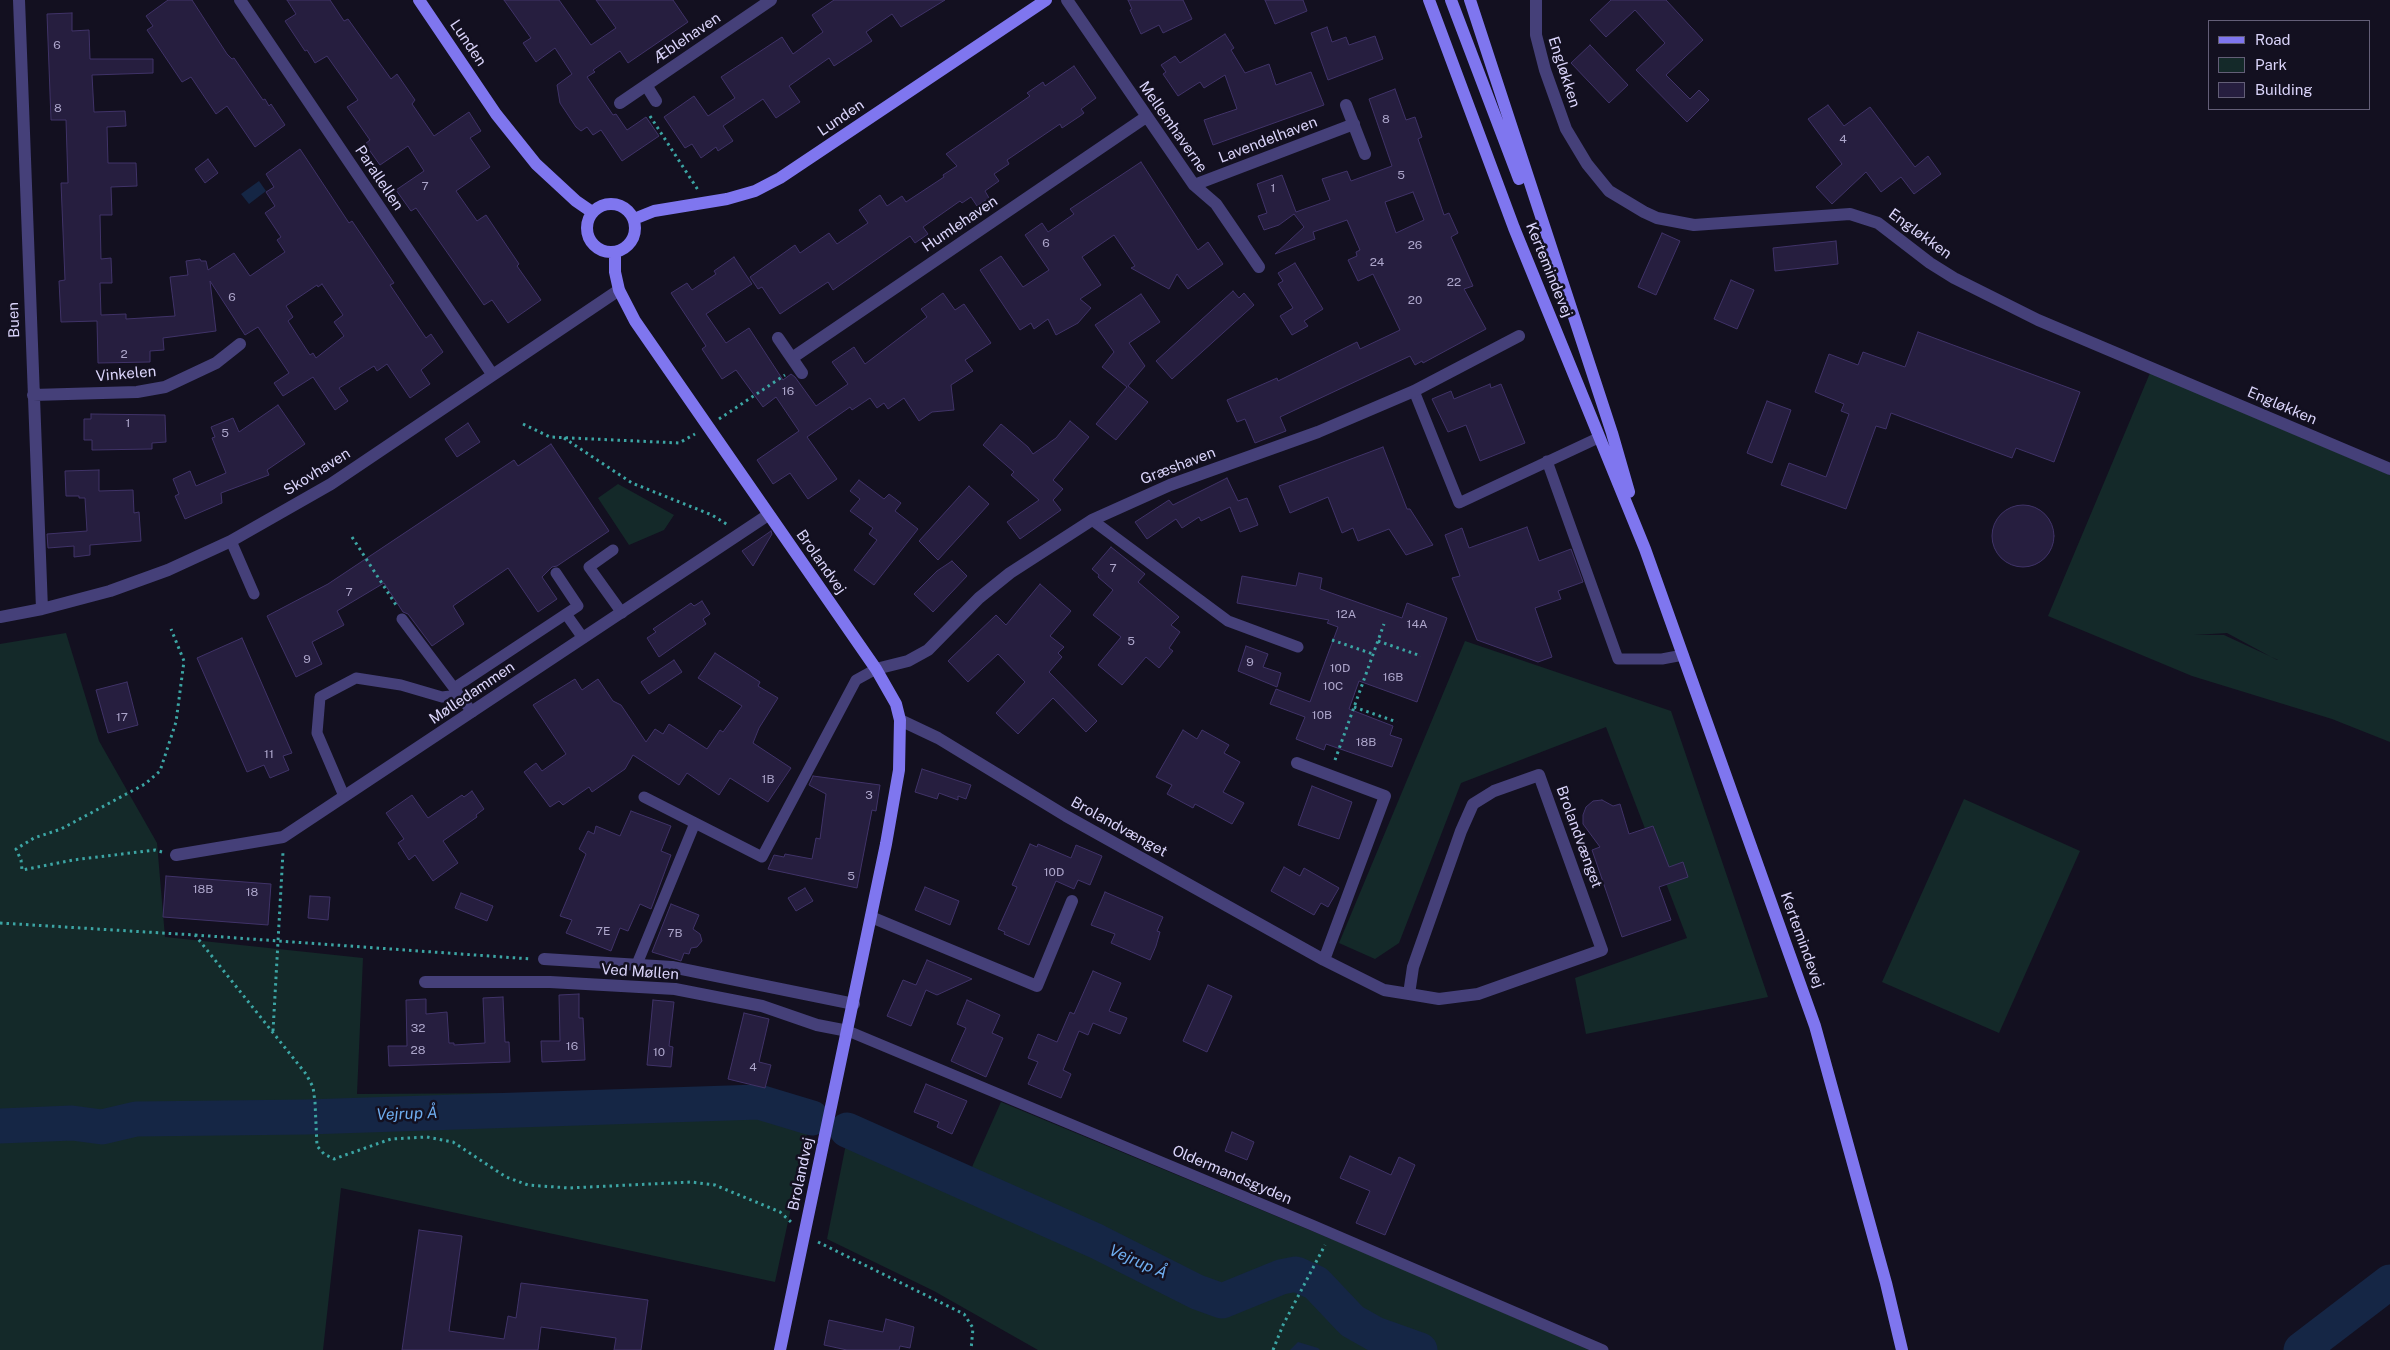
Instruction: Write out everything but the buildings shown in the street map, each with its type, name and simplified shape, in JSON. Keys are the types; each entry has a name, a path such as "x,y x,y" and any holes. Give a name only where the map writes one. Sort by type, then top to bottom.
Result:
{"street":[{"name":"Buen","path":"19,0 42,609"},
{"name":"Parallellen","path":"240,0 492,374"},
{"name":"Lunden","path":"420,0 496,114 536,164 576,201 592,212"},
{"name":"Æblehaven","path":"620,103 770,0"},
{"name":"Lunden","path":"634,219 654,212 755,191 780,178 1046,0"},
{"name":"Mellemhaverne","path":"1067,0 1194,185 1216,204 1260,266"},
{"name":"Kertemindevej","path":"1429,0 1514,228 1598,438 1645,549"},
{"path":"1451,0 1495,118 1561,283"},
{"name":"Kertemindevej","path":"1470,0 1561,283 1612,433 1645,549 1815,1026 1886,1283 1902,1350"},
{"name":"Engløkken","path":"1536,0 1536,35 1544,70 1566,128 1587,164 1609,191 1644,212 1657,218 1694,226 1850,214 1878,223 1930,264 2038,320 2390,469"},
{"path":"646,85 656,101"},
{"path":"1346,105 1365,154"},
{"name":"Humlehaven","path":"797,366 1146,117"},
{"name":"Lavendelhaven","path":"1194,185 1354,124"},
{"path":"604,204 616,204 628,210 634,219 635,233 628,246 615,252 604,252 594,246 588,237 587,224 592,212 604,204"},
{"name":"Brolandvej","path":"615,252 619,290 636,321 876,669 896,704 900,720 899,770 872,917 780,1350"},
{"name":"Skovhaven","path":"0,617 42,609 110,590 168,570 231,541 331,484 619,290"},
{"name":"Græshaven","path":"876,669 908,661 928,650 979,598 1010,573 1092,520 1170,485 1318,432 1414,391 1519,336"},
{"path":"778,338 797,366"},
{"name":"Vinkelen","path":"33,395 137,392 165,387 216,363 240,344"},
{"name":"Mølledammen","path":"176,855 283,837 768,515"},
{"name":"Brolandvænget","path":"900,720 938,738 1066,816 1324,960 1384,990 1439,999 1478,994 1602,950 1539,775 1494,791 1473,804 1461,831 1413,967 1410,994"},
{"path":"1298,763 1385,796 1324,960"},
{"path":"872,917 1037,986 1072,901"},
{"path":"544,959 672,967 854,1004"},
{"name":"Ved Møllen","path":"425,982 550,982 675,989 762,1006 817,1025 848,1031"}],"lane":[{"path":"1414,391 1459,503 1598,438"},
{"path":"1547,461 1618,659 1662,659 1682,655"},
{"path":"1092,520 1228,621 1298,647"},
{"path":"231,541 254,594"},
{"path":"613,550 589,567 622,613"},
{"path":"344,796 316,734 320,697 356,678 401,685 442,697 457,692 578,606 556,573"},
{"path":"566,614 583,638"},
{"path":"402,619 472,712"},
{"path":"644,797 762,857 856,680 876,669"},
{"path":"637,964 694,823"},
{"name":"Oldermandsgyden","path":"848,1031 1603,1350"}],"path":[{"path":"656,101 650,116 698,187 701,202"},
{"path":"523,424 550,437 679,443 708,426 797,366"},
{"path":"564,438 632,483 712,515 740,534"},
{"path":"352,536 399,610 402,619"},
{"path":"1330,775 1384,624"},
{"path":"171,629 184,661 176,722 160,771 145,784 61,829 34,838 16,849 21,860 22,870 73,860 155,850 176,855"},
{"path":"1332,640 1373,654"},
{"path":"1378,641 1421,656"},
{"path":"1354,707 1397,722"},
{"path":"272,1032 283,837"},
{"path":"0,923 544,959"},
{"path":"195,935 306,1074 313,1087 317,1146 324,1154 334,1159 390,1139 427,1137 453,1142 506,1177 528,1184 569,1188 691,1182 715,1185 780,1212 804,1235 964,1314 974,1328 971,1350"},
{"path":"1273,1350 1313,1266 1332,1234"}],"green space":[{"path":"2150,373 2390,475 2390,742 2332,719 2192,676 2048,616","holes":["2227,633 2271,657 2224,635 2194,635"]},
{"path":"618,484 674,515 664,530 629,545 598,498"},
{"path":"66,633 99,741 157,843 165,937 363,958 357,1094 712,1092 798,1106 812,1111 775,1282 341,1188 323,1350 0,1350 0,644"},
{"path":"1465,641 1671,711 1768,997 1586,1034 1575,978 1687,938 1606,727 1461,783 1399,943 1375,959 1339,943"},
{"path":"1964,799 2080,851 1999,1033 1882,982"},
{"path":"1001,1102 1394,1265 1589,1350 1038,1350 934,1291 827,1239 850,1124 972,1167"}],"water":[{"path":"259,181 266,191 249,204 241,194"},
{"path":"1298,1342 1318,1348 1320,1350 1290,1350"}],"waterway":[{"name":"Vejrup Å","path":"0,1126 72,1123 102,1127 136,1119 307,1117 759,1102 812,1118"},
{"name":"Vejrup Å","path":"847,1130 1096,1241 1197,1292 1222,1301 1281,1277 1296,1274 1316,1283 1352,1321 1375,1334 1420,1350"},
{"name":"Vejrup Å","path":"2301,1350 2390,1282"}]}
